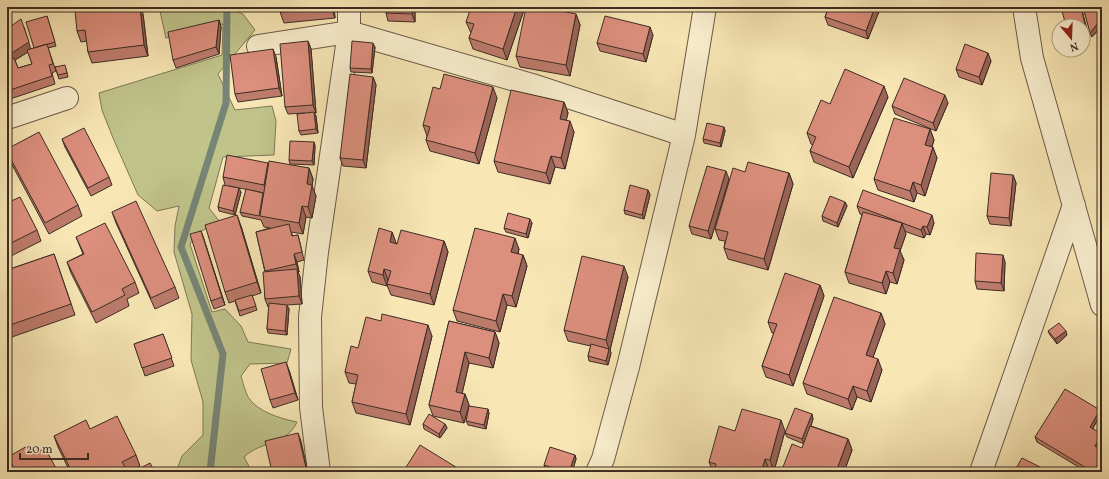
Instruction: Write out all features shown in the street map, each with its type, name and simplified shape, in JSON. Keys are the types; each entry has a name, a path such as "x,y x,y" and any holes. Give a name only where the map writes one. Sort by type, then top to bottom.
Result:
{"street":[{"path":"319,472 311,407 310,317 317,252 349,32 349,7"},
{"path":"597,472 603,458 628,367 684,135 705,7"},
{"path":"1024,7 1032,58 1102,305"},
{"path":"258,46 349,32 532,85 684,135"},
{"path":"7,118 67,98"},
{"path":"981,472 1074,205"}],"green space":[{"path":"159,7 226,7 243,14 255,30 218,74 235,110 272,106 276,121 274,155 223,157 209,208 220,222 197,233 190,244 212,312 225,309 241,326 248,342 291,349 287,363 250,364 241,376 248,397 257,407 277,417 297,422 287,435 258,448 244,457 252,472 176,472 182,456 203,435 203,402 191,360 192,314 174,252 175,226 179,206 157,211 138,195 102,110 99,93 222,55 223,24 166,38"}],"building":[{"path":"105,7 140,7 144,45 88,52 85,30 77,31 75,11"},
{"path":"280,7 331,7 280,12"},
{"path":"386,7 412,7 412,14 386,13"},
{"path":"471,7 517,7 503,49 469,38 474,24 466,22"},
{"path":"526,7 541,7 576,14 566,65 516,56"},
{"path":"829,7 875,7 866,31 825,17"},
{"path":"1061,7 1081,7 1084,18 1064,18"},
{"path":"1083,7 1100,7 1102,10 1102,15 1097,18 1098,23 1091,32 1091,18 1086,18"},
{"path":"47,16 55,42 34,48 26,22"},
{"path":"605,16 650,27 643,54 597,43"},
{"path":"21,19 29,42 7,56 7,29"},
{"path":"219,20 216,47 173,60 168,32"},
{"path":"308,41 313,105 285,107 280,44"},
{"path":"352,41 373,43 371,69 350,68"},
{"path":"47,44 53,64 49,65 52,76 7,91 7,61 14,58 18,68 32,64 27,50"},
{"path":"965,44 988,53 979,77 956,69"},
{"path":"273,49 279,88 235,94 230,55"},
{"path":"65,65 67,73 58,75 55,67"},
{"path":"845,69 884,86 849,167 810,151 816,137 807,133 821,100 830,104"},
{"path":"350,74 373,77 363,160 340,158"},
{"path":"444,74 493,87 475,153 426,140 430,127 423,125 433,87 440,89"},
{"path":"904,78 945,95 933,123 892,106"},
{"path":"511,90 564,102 560,119 570,121 561,158 551,156 546,173 494,161"},
{"path":"314,112 316,129 299,131 297,114"},
{"path":"894,118 930,129 925,145 933,147 921,185 913,182 910,191 874,179"},
{"path":"707,123 724,127 720,143 703,139"},
{"path":"84,128 109,177 88,188 62,139"},
{"path":"39,132 78,205 45,223 7,152 7,149"},
{"path":"290,141 314,142 312,161 289,160"},
{"path":"227,155 268,163 264,185 223,177"},
{"path":"269,161 309,168 307,184 312,185 308,207 302,206 299,223 260,216"},
{"path":"748,162 789,173 764,259 724,248 728,232 715,229 733,168 745,172"},
{"path":"707,166 726,171 708,231 689,226"},
{"path":"991,173 1013,175 1009,218 987,216"},
{"path":"223,185 239,188 233,211 218,207"},
{"path":"630,185 648,190 642,215 624,210"},
{"path":"246,189 263,193 259,216 240,212"},
{"path":"863,190 932,215 927,227 923,226 921,230 857,206"},
{"path":"830,196 845,202 837,223 822,216"},
{"path":"20,197 37,230 7,245 7,203"},
{"path":"136,201 175,287 151,298 112,212"},
{"path":"863,212 902,223 894,248 900,249 893,273 886,271 882,283 845,272"},
{"path":"508,213 530,219 526,234 504,228"},
{"path":"237,215 257,282 225,292 205,225"},
{"path":"105,223 135,282 122,289 125,295 92,312 67,262 84,254 76,237"},
{"path":"289,224 292,236 298,235 302,252 294,254 296,264 265,271 256,232"},
{"path":"379,228 392,232 390,242 397,244 401,230 444,241 430,294 387,284 391,271 384,269 383,275 368,271"},
{"path":"475,228 515,238 511,252 523,255 512,296 503,294 496,321 453,310"},
{"path":"201,231 222,297 211,301 190,234"},
{"path":"976,253 1003,255 1001,283 975,281"},
{"path":"54,254 71,304 7,326 7,270"},
{"path":"582,256 624,266 606,340 564,330"},
{"path":"297,269 299,296 265,299 263,272"},
{"path":"785,273 820,285 789,375 762,366 777,324 768,322"},
{"path":"252,295 256,306 239,311 235,300"},
{"path":"834,297 881,313 866,355 878,359 867,391 853,386 848,399 803,383"},
{"path":"269,303 287,305 285,331 267,329"},
{"path":"382,314 428,325 406,414 352,402 358,375 345,372 351,346 358,348 366,317 381,321"},
{"path":"449,321 495,332 489,358 465,352 456,392 465,394 460,412 429,405"},
{"path":"1059,323 1066,331 1055,339 1048,331"},
{"path":"163,334 172,358 142,368 134,344"},
{"path":"591,344 609,349 606,361 588,356"},
{"path":"286,362 295,393 270,400 261,369"},
{"path":"1065,389 1100,410 1090,427 1102,434 1095,446 1102,451 1102,458 1093,472 1035,437"},
{"path":"469,406 488,409 484,425 466,421"},
{"path":"795,408 812,414 802,439 785,433"},
{"path":"742,409 781,420 770,460 765,459 761,472 714,472 716,464 709,462 719,426 735,431"},
{"path":"429,414 445,424 439,434 423,424"},
{"path":"117,416 136,455 122,462 125,467 114,472 112,472 110,468 102,472 72,472 54,436 86,420 90,429"},
{"path":"810,426 848,439 836,472 781,472 792,444 802,448"},
{"path":"298,433 307,472 272,472 265,441"},
{"path":"29,445 34,454 45,448 58,472 7,472 7,469 13,466 8,457"},
{"path":"420,445 459,469 457,472 403,472"},
{"path":"550,447 575,455 569,472 544,465"},
{"path":"1022,458 1050,472 1014,472"},
{"path":"150,463 155,472 135,471"},
{"path":"1102,463 1102,472 1095,472"},
{"path":"474,467 483,472 471,472"}],"waterway":[{"path":"210,472 223,354 181,247 226,103 227,7"}]}
